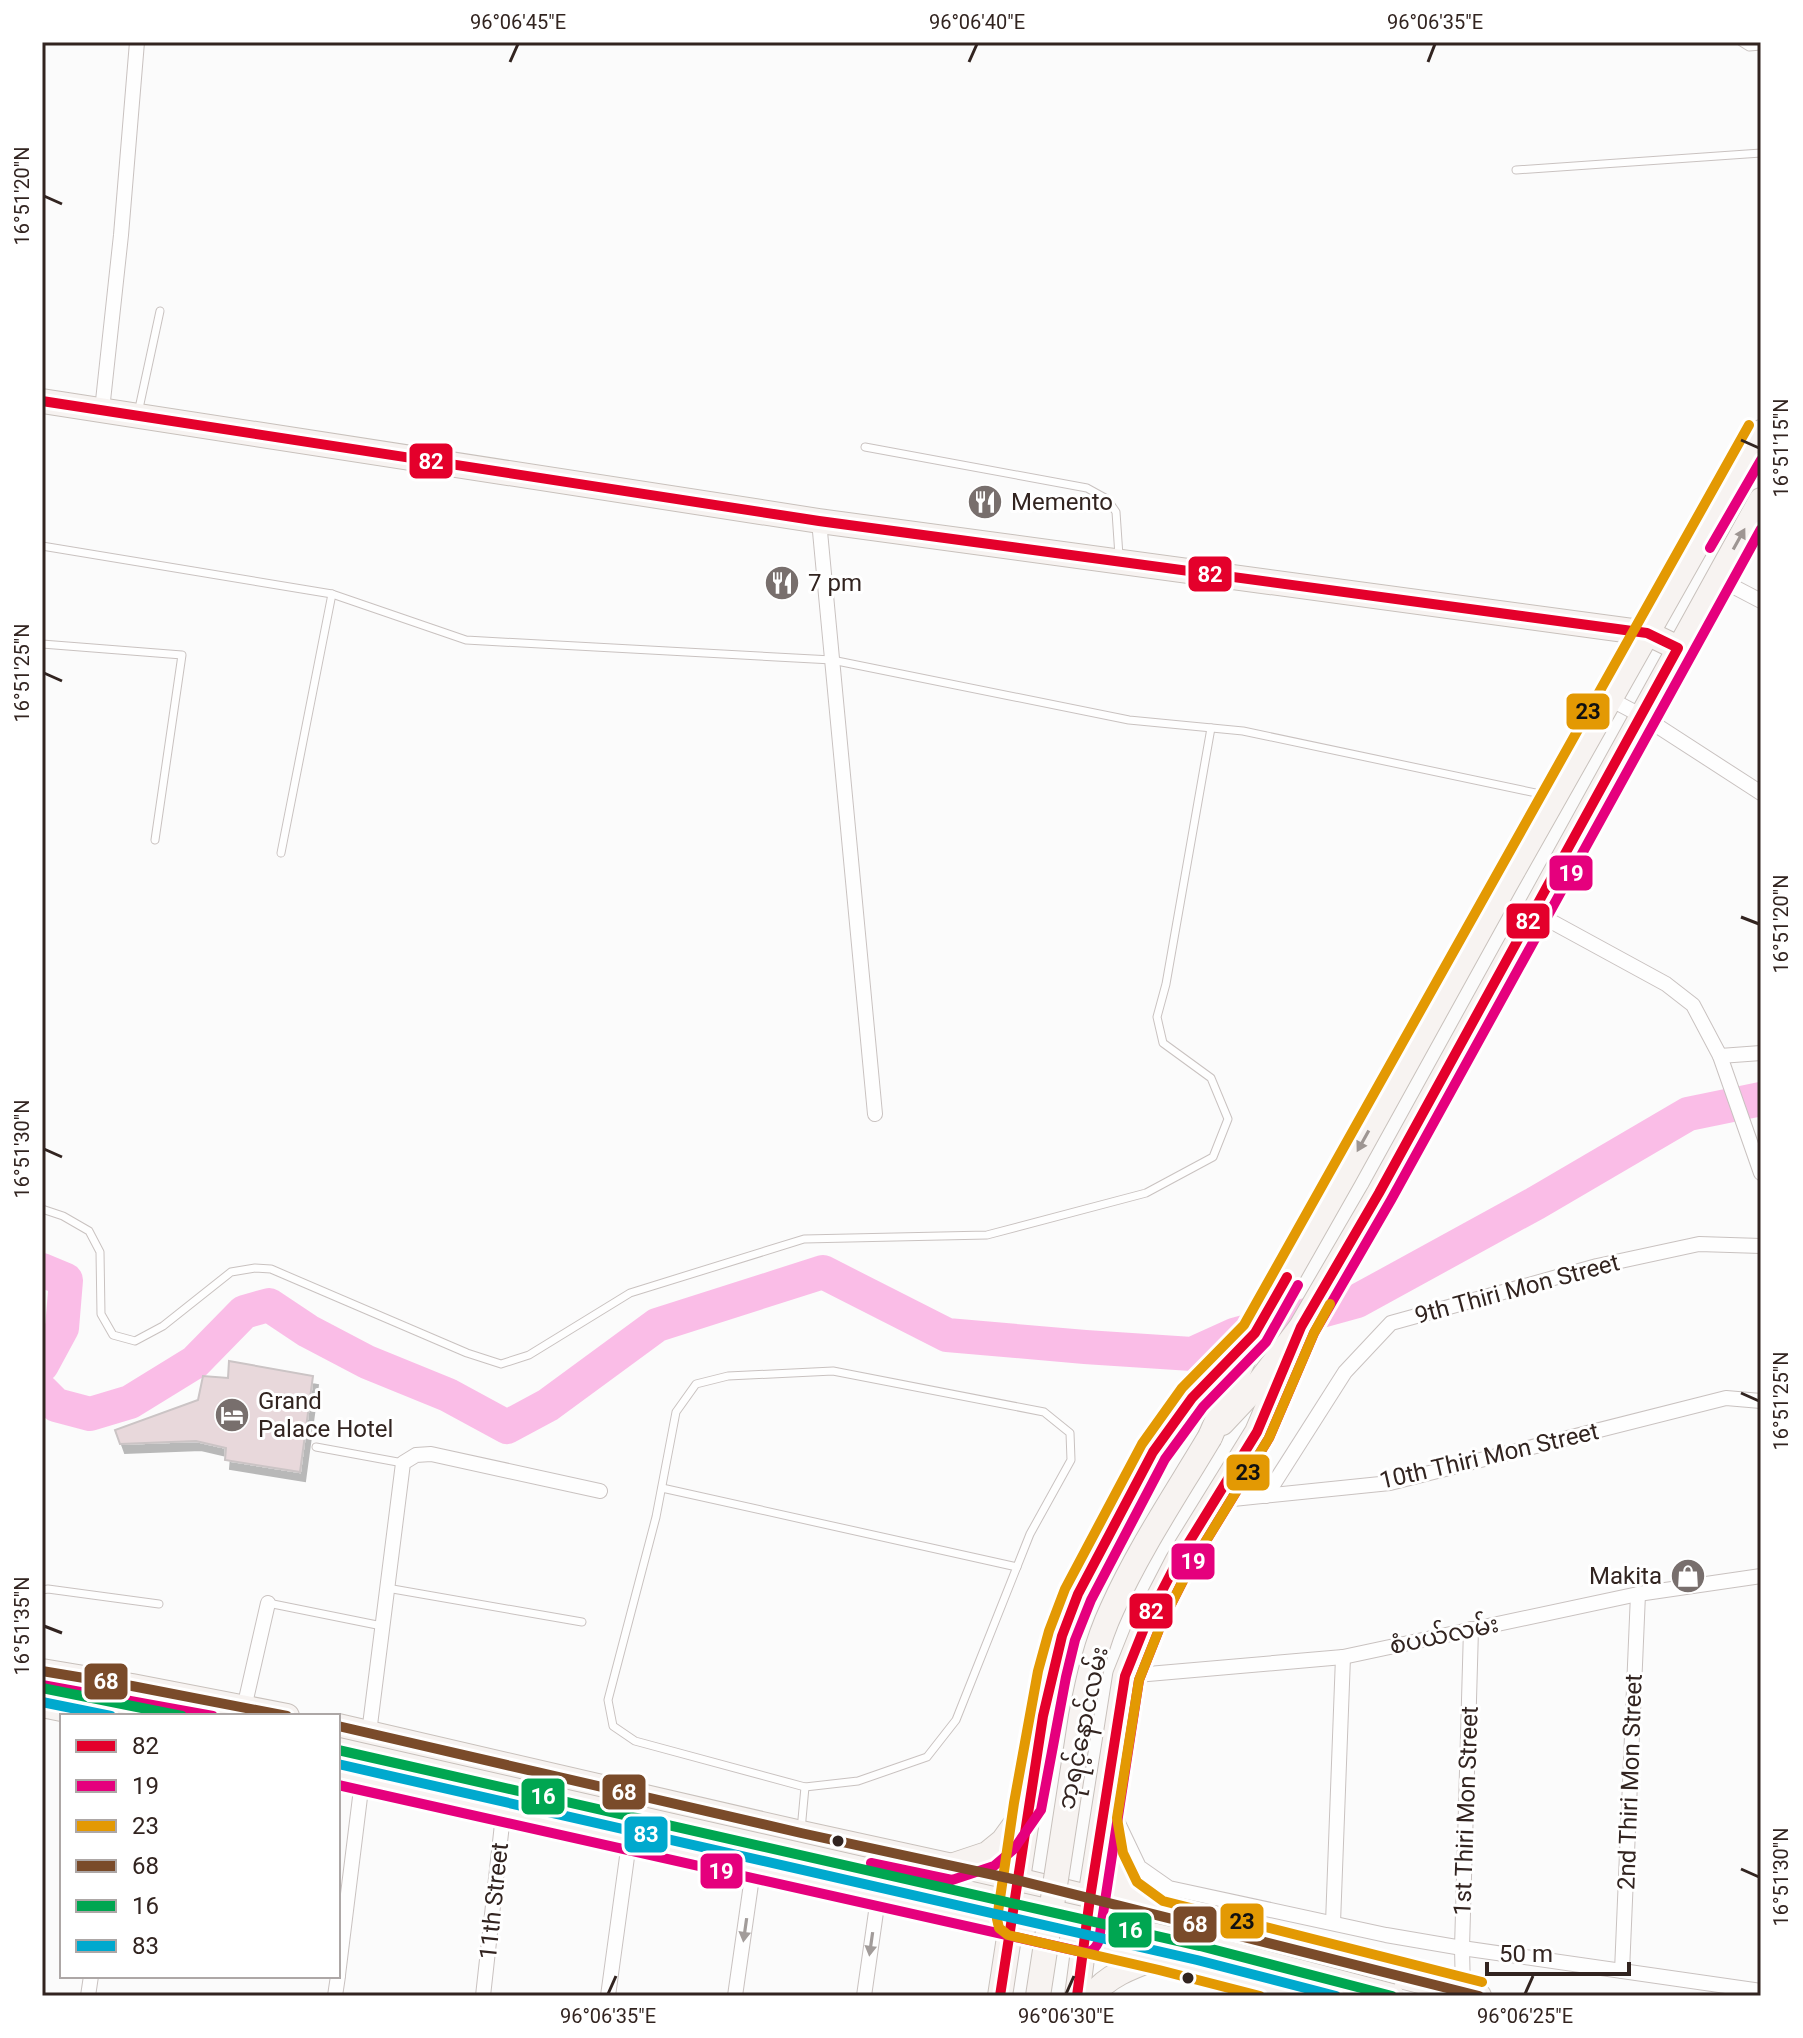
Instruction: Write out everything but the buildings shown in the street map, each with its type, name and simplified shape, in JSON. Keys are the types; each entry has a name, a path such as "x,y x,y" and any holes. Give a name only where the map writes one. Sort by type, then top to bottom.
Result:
{"main road":[{"path":"42,401 819,521 1647,633 1678,648"},
{"name":"ဘုရင့်နောင်လမ်း","path":"1210,1437 1254,1389 1301,1327 1379,1193 1596,800 1678,648 1702,571 1755,457 1761,432"},
{"name":"ဘုရင့်နောင်လမ်း","path":"1038,1996 1081,1716 1090,1671 1111,1611 1134,1565 1210,1437 1255,1333 1647,633 1761,500"},
{"path":"1559,789 1596,800"},
{"name":"ဘုရင့်နောင်လမ်း","path":"1077,1996 1125,1676 1149,1616 1178,1560 1257,1432 1301,1327"},
{"name":"ဘုရင့်နောင်လမ်း","path":"1000,1996 1043,1716 1062,1636 1078,1594 1153,1452 1192,1398 1255,1333"},
{"path":"42,1671 276,1714"},
{"path":"42,1688 172,1714"},
{"path":"42,1705 86,1714"},
{"path":"340,1726 1017,1880 1471,1994"},
{"path":"340,1750 1170,1938 1392,1996"},
{"path":"340,1771 1085,1938 1162,1956 1287,1992 1316,1996"},
{"path":"637,1836 651,1797"},
{"path":"951,1866 987,1854 1003,1841 1028,1806"},
{"path":"1103,1818 1109,1857 1126,1891 1157,1914"},
{"path":"1092,1996 1099,1986 1132,1967 1162,1956"}],"street":[{"path":"102,410 137,42"},
{"path":"819,521 875,1114"},
{"path":"1702,571 1761,601"},
{"path":"1610,699 1642,716 1761,793"},
{"path":"1534,912 1666,984 1693,1005 1720,1056 1761,1173"},
{"path":"1720,1056 1761,1053"},
{"name":"9th Thiri Mon Street","path":"1266,1496 1345,1372 1391,1323 1597,1266 1699,1244 1761,1246"},
{"name":"10th Thiri Mon Street","path":"1214,1501 1390,1483 1726,1398 1761,1401"},
{"path":"340,1950 403,1463 416,1455 431,1454 600,1491"},
{"name":"စံပယ်လမ်း","path":"1125,1676 1343,1657 1638,1594 1761,1576"},
{"name":"2nd Thiri Mon Street","path":"1622,1971 1638,1594"},
{"path":"244,1708 268,1603"},
{"name":"1st Thiri Mon Street","path":"1471,1629 1462,1948 1471,1994"},
{"path":"1333,1923 1343,1657"},
{"path":"1110,1770 1118,1823 1139,1867 1169,1888 1386,1935 1761,1991"},
{"name":"11th Street","path":"483,1996 504,1806"},
{"path":"608,1996 637,1836"},
{"path":"735,1996 754,1863"},
{"path":"864,1996 879,1891"}],"lane":[{"path":"1741,42 1749,47 1761,46"},
{"path":"1516,170 1761,153"},
{"path":"137,416 160,311"},
{"path":"865,447 1087,488 1107,499 1116,512 1120,562"},
{"path":"42,546 332,594 466,640 832,660 1129,720 1243,731 1559,789"},
{"path":"281,853 332,594"},
{"path":"42,644 182,655 155,840"},
{"path":"42,1209 63,1216 89,1231 100,1252 101,1314 113,1335 135,1341 163,1326 231,1272 271,1269 467,1353 501,1364 529,1355 630,1293 804,1239 987,1235 1146,1193 1213,1157 1228,1119 1211,1078 1163,1043 1157,1017 1166,984 1211,728"},
{"path":"833,1371 1044,1412 1070,1433 1071,1460 1030,1534 956,1720 927,1757 858,1781 805,1787 635,1741 613,1726 608,1700 662,1488 676,1412 696,1384 728,1376 833,1371"},
{"path":"316,1447 403,1463"},
{"path":"662,1488 1017,1567"},
{"path":"387,1588 582,1622"},
{"path":"42,1590 159,1604"},
{"path":"268,1603 382,1626"},
{"path":"801,1833 805,1787"}],"waterway":[{"path":"42,1391 56,1405 90,1414 130,1402 195,1362 244,1312 269,1305 308,1331 367,1362 448,1395 507,1427 548,1405 657,1325 823,1272 947,1335 1192,1354 1234,1335 1357,1301 1536,1203 1688,1114 1761,1099"},
{"path":"42,1270 66,1280 62,1328 42,1365"}],"transit line":[{"name":"82","path":"42,401 819,521 1647,633 1678,648 1379,1193 1301,1327 1257,1432 1178,1560 1149,1616 1125,1676 1077,1996"},
{"name":"23","path":"1260,1996 1008,1935 999,1928 997,1919 1014,1803 1038,1671 1049,1631 1065,1589 1142,1444 1182,1388 1244,1325 1749,425"},
{"name":"19","path":"1710,548 1761,460"},
{"name":"19","path":"340,1785 1082,1952 1093,1950 1099,1940 1139,1680 1162,1622 1190,1567 1269,1438 1314,1333 1391,1200 1761,529"},
{"name":"82","path":"1000,1996 1043,1716 1062,1636 1078,1594 1153,1452 1192,1398 1255,1333 1287,1277"},
{"name":"19","path":"871,1863 952,1880 994,1866 1014,1849 1041,1810 1066,1677 1075,1640 1091,1600 1165,1459 1203,1407 1266,1342 1298,1285"},
{"name":"23","path":"1330,1304 1314,1333 1269,1438 1190,1567 1162,1622 1139,1680 1117,1818 1123,1853 1137,1882 1163,1901 1482,1982"},
{"name":"68","path":"42,1671 277,1714"},
{"name":"19","path":"42,1685 202,1714"},
{"name":"16","path":"42,1688 172,1714"},
{"name":"83","path":"42,1702 101,1714"},
{"name":"68","path":"340,1726 1017,1880 1479,1996"},
{"name":"16","path":"340,1750 1200,1946 1392,1996"},
{"name":"83","path":"340,1764 1197,1960 1336,1996"}],"place":[{"name":"Memento","path":"985,502"},
{"name":"7 pm","path":"782,583"},
{"name":"Grand Palace Hotel","path":"232,1415"},
{"name":"Makita","path":"1688,1576"}]}
